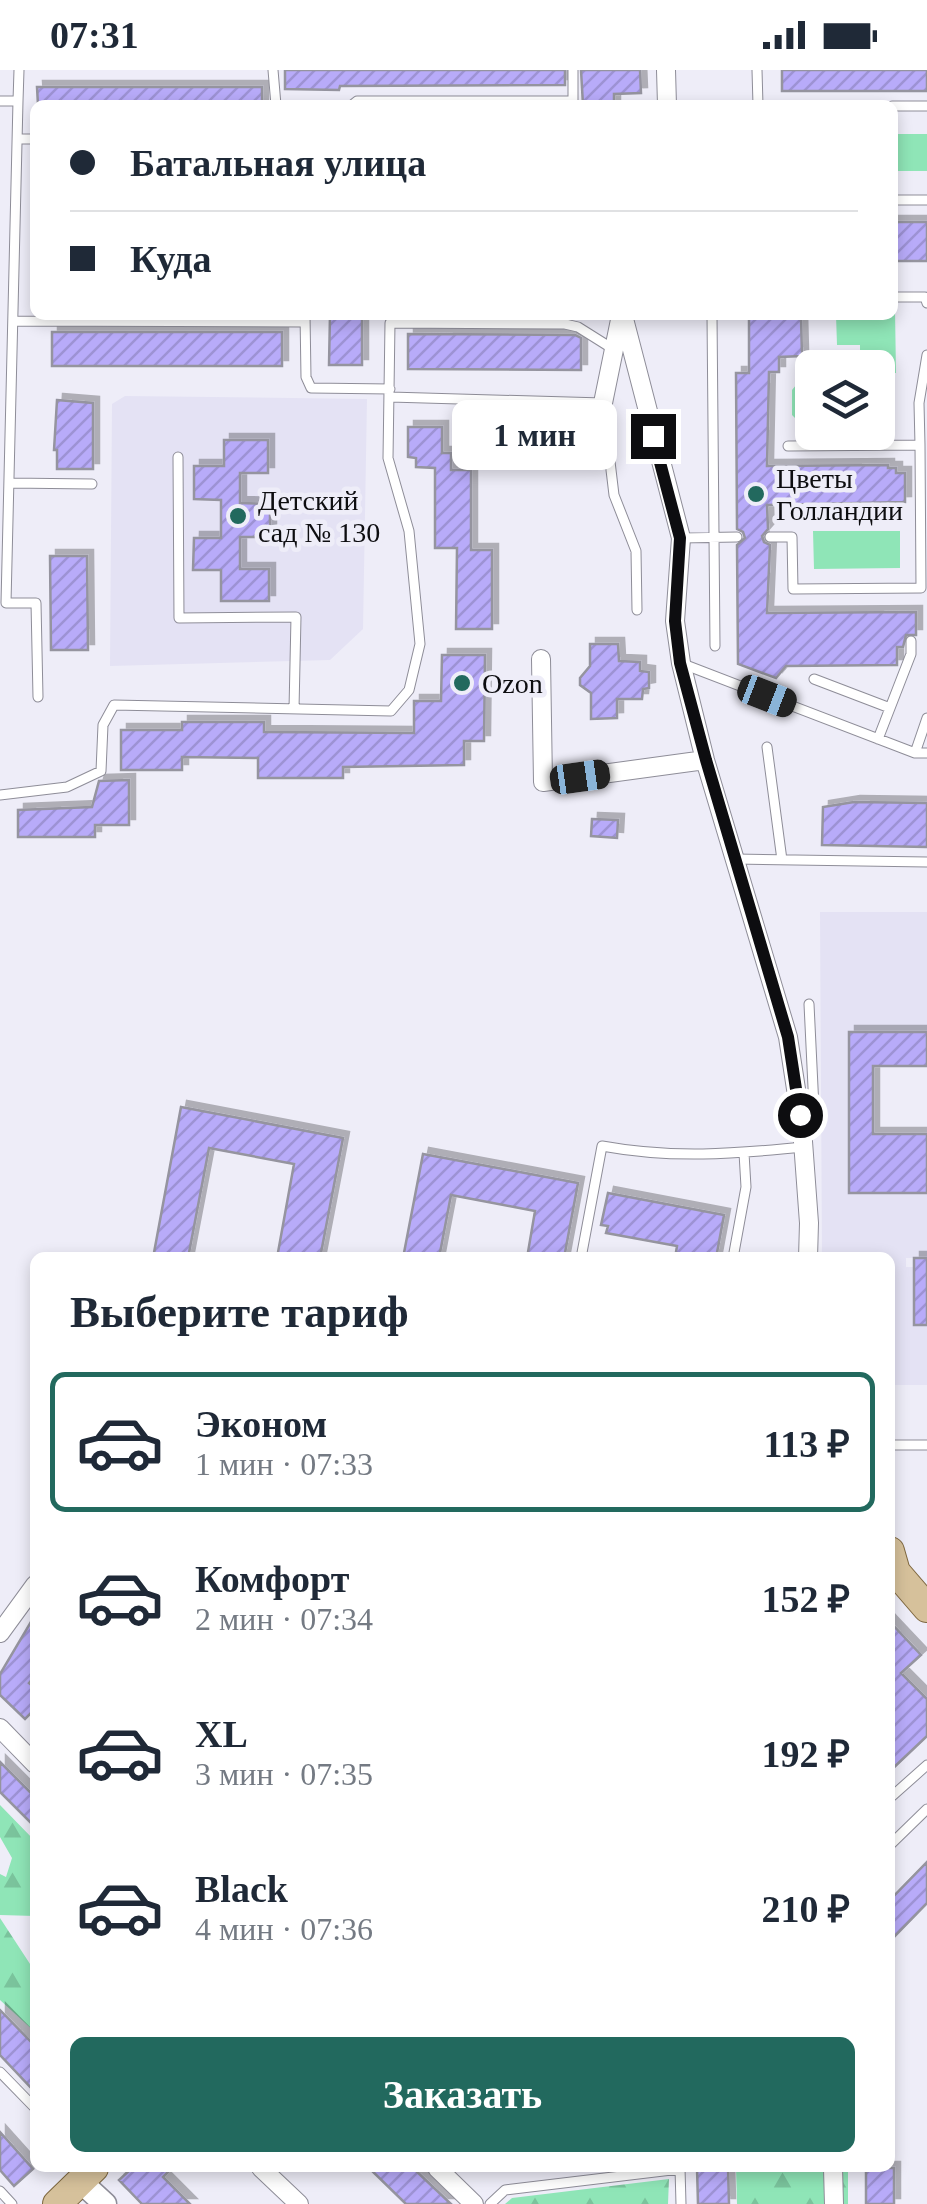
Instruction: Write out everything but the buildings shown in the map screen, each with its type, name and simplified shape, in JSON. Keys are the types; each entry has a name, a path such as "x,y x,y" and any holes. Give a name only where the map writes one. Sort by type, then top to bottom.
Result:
{"main road":[{"path":"895,1569 927,1608"},
{"path":"57,2204 88,2172"}],"street":[{"path":"666,70 666,100"},
{"path":"603,403 621,320"},
{"path":"623,320 680,538 675,621 680,663 788,1037 804,1147 808,1252"},
{"path":"541,660 543,782 706,760"},
{"path":"0,1634 30,1592"},
{"path":"0,1728 30,1759"},
{"path":"89,2172 105,2204"},
{"path":"264,2172 299,2204"},
{"path":"441,2172 474,2204"},
{"path":"834,2172 834,2204"}],"lane":[{"path":"19,70 6,603 36,603 38,697"},
{"path":"273,70 276,100"},
{"path":"573,100 574,70"},
{"path":"745,75 757,72 758,100"},
{"path":"0,101 18,100"},
{"path":"898,106 927,106"},
{"path":"18,139 30,140"},
{"path":"898,200 927,200"},
{"path":"898,298 925,297 927,304"},
{"path":"14,322 160,320"},
{"path":"305,320 306,378 311,388 603,403 614,495 636,551 637,610"},
{"path":"0,795 66,787 101,770 103,725 114,705 392,711 408,690 420,644 409,531 388,458 390,323 568,320 612,349"},
{"path":"712,320 715,646"},
{"path":"770,537 792,537 793,589 921,588 919,403 927,355"},
{"path":"788,446 920,445"},
{"path":"178,457 178,618 296,616 294,709"},
{"path":"10,482 92,484"},
{"path":"680,538 737,537"},
{"path":"878,739 911,654 911,640"},
{"path":"680,663 915,753 927,753"},
{"path":"814,679 890,708"},
{"path":"915,753 927,718"},
{"path":"767,747 782,860"},
{"path":"735,859 927,862"},
{"path":"800,1115 814,1108 809,1004"},
{"path":"582,1252 602,1146 675,1156 804,1147"},
{"path":"734,1252 746,1187 744,1153"},
{"path":"895,1445 927,1444"},
{"path":"895,1794 927,1765"},
{"path":"895,1840 927,1809"},
{"path":"0,2072 30,2103"},
{"path":"490,2204 505,2190 648,2172"},
{"path":"680,2172 681,2204"},
{"path":"1,2194 12,2204"}],"shaded area":[{"name":"Детский сад № 130","path":"125,396 367,399 363,629 330,660 110,666 112,404"},
{"path":"820,912 927,912 927,1032 849,1032 849,1192 927,1193 927,1258 906,1258 906,1267 914,1267 914,1324 927,1325 927,1385 895,1385 895,1252 822,1252"}],"green space":[{"path":"898,134 927,134 927,171 898,171"},
{"path":"836,320 895,320 896,373 895,350 860,350 860,345 837,345"},
{"path":"795,386 795,418 792,415"},
{"path":"813,531 900,531 900,568 814,569"},
{"path":"0,1805 30,1836 30,1916 0,1915 0,1874 6,1877 12,1858 0,1837"},
{"path":"0,1918 30,1964 30,2027 0,2000"},
{"path":"736,2172 848,2172 848,2204 737,2204"},
{"path":"669,2179 668,2204 505,2204 512,2198"}],"place":[{"name":"Цветы Голландии","path":"756,494"},
{"name":"Детский сад № 130","path":"238,516"},
{"name":"Ozon","path":"462,683"}],"route":[{"path":"653,436 680,538 675,621 680,663 788,1037 800,1115"}]}
